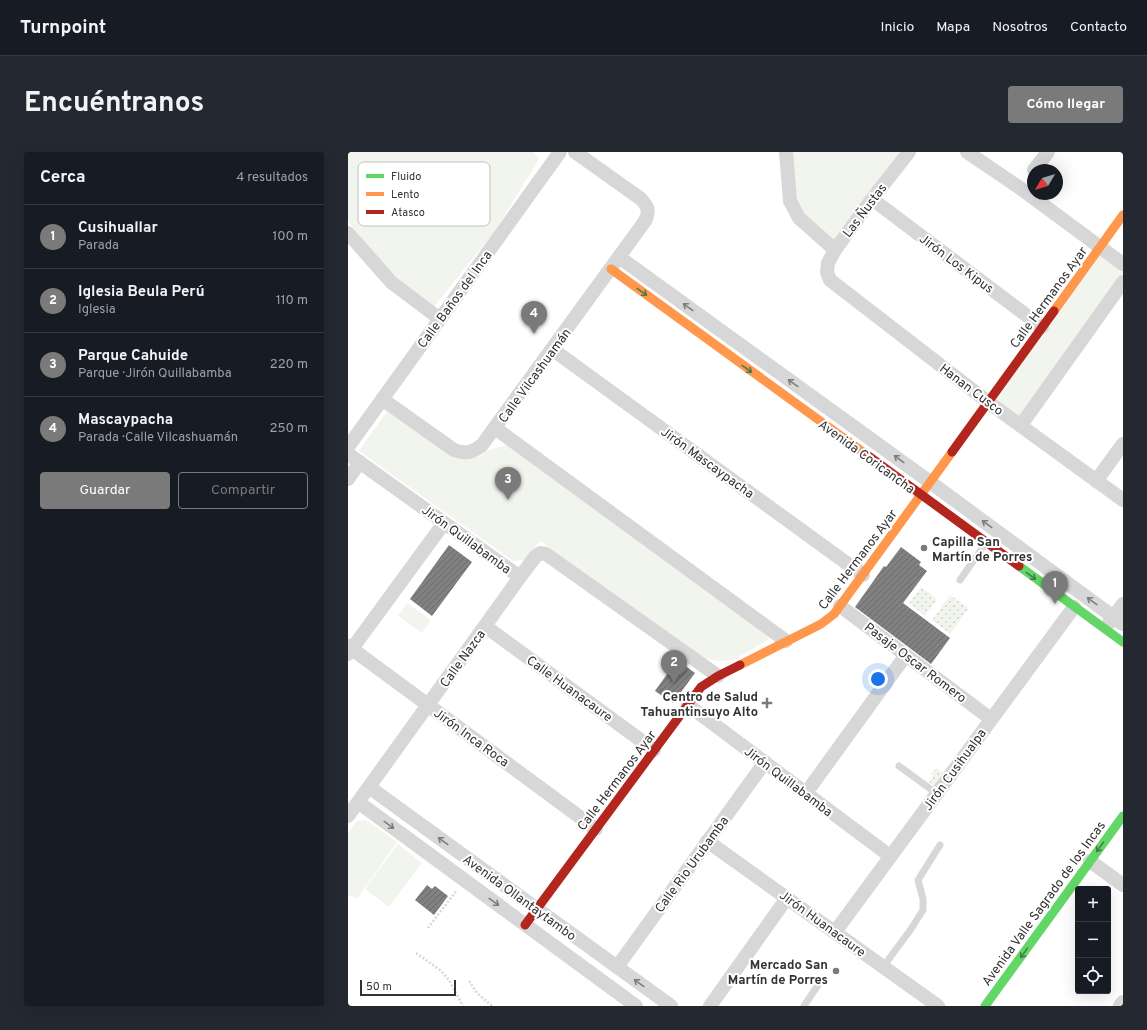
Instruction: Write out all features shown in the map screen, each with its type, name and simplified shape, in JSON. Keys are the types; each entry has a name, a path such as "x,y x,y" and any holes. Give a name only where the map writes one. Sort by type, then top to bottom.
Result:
{"street":[{"name":"Calle Baños del Inca","path":"348,446 560,152"},
{"name":"Calle Vilcashuamán","path":"382,399 454,450 469,453 482,445 611,269 645,221 648,214 647,206 641,199 575,152"},
{"path":"786,152 790,201 799,218 835,250"},
{"name":"Las Ñustas","path":"827,272 828,263 835,250 872,199 909,152"},
{"path":"967,152 1020,188 1123,264"},
{"path":"1039,164 1048,152"},
{"path":"1020,188 1027,180"},
{"name":"Jirón Los Kipus","path":"872,199 1042,327"},
{"name":"Calle Hermanos Ayar","path":"525,925 701,687 718,676 828,620 840,606 1123,215"},
{"path":"348,232 391,282 440,319"},
{"name":"Avenida Coricancha","path":"619,257 1118,620"},
{"name":"Avenida Coricancha","path":"611,269 1123,642"},
{"name":"Hanan Cusco","path":"827,272 830,280 988,402 1123,500"},
{"path":"1021,425 1123,282"},
{"name":"Jirón Mascaypacha","path":"552,349 863,575"},
{"path":"495,428 786,641"},
{"path":"1096,481 1123,444"},
{"name":"Jirón Quillabamba","path":"348,454 520,577 535,557 540,553 546,554 718,676"},
{"path":"348,479 360,462"},
{"path":"349,650 444,522"},
{"name":"Calle Nazca","path":"348,816 520,577"},
{"path":"1105,629 1118,620 1123,604"},
{"name":"Pasaje Oscar Romero","path":"840,606 991,719"},
{"name":"Jirón Cusihualpa","path":"835,932 1074,606"},
{"name":"Calle Huanacaure","path":"485,626 654,750"},
{"name":"Jirón Inca Roca","path":"349,650 428,705 596,828"},
{"path":"806,793 906,655"},
{"name":"Jirón Quillabamba","path":"688,705 890,856"},
{"name":"Calle Rio Urubamba","path":"617,967 765,762"},
{"name":"Avenida Ollantaytambo","path":"369,787 671,1006"},
{"name":"Avenida Ollantaytambo","path":"358,802 636,1006"},
{"name":"Avenida Valle Sagrado de los Incas","path":"991,1004 1098,866 1123,816"},
{"name":"Jirón Huanacaure","path":"708,841 938,1006"},
{"path":"1098,866 1123,885"},
{"path":"710,1006 788,898"},
{"path":"1120,1006 1123,1002"}],"lane":[{"path":"960,580 986,543"},
{"path":"899,766 936,793"},
{"path":"883,967 923,910 923,899 918,880 940,845"},
{"path":"804,1006 818,985"}],"path":[{"path":"428,928 465,881"},
{"path":"416,953 440,970 449,980 463,1006"},
{"path":"469,981 477,993 492,1006"}],"shaded area":[{"path":"348,152 534,152 539,159 494,232 433,308 395,279 348,221"},
{"path":"792,152 902,152 834,244 799,212 795,202"},
{"path":"1099,253 1123,270 1123,275 1020,419 994,400"},
{"path":"387,411 455,458 481,456 485,451 512,444 768,635 769,639 734,660 719,661 706,659 542,542 538,543 524,560 513,561 359,451"},
{"path":"921,587 937,599 925,616 909,603"},
{"path":"950,595 969,608 950,634 932,620"},
{"path":"407,603 431,620 422,633 398,616"},
{"path":"936,768 945,774 936,787 929,782 933,776 931,774"},
{"path":"366,820 397,842 357,899 348,895 348,833 357,821"},
{"path":"398,844 422,863 389,907 365,889"}],"building":[{"path":"449,545 472,562 432,616 410,599"},
{"path":"901,547 921,562 919,565 927,571 903,603 950,638 931,664 855,607 884,566 886,567"},
{"path":"677,660 695,673 673,703 655,691"},
{"path":"427,885 432,889 435,886 448,896 434,915 415,900"}],"traffic: fast":[{"path":"1019,566 1123,642"},
{"path":"985,1006 1123,816"}],"traffic: slow":[{"path":"1054,311 1123,215"},
{"path":"611,269 867,455"},
{"path":"740,665 821,624 834,614 952,452"}],"traffic: jam":[{"path":"952,452 1054,311"},
{"path":"867,455 1019,566"},
{"path":"525,925 701,687 718,676 740,665"}],"place":[{"name":"Mascaypacha","path":"534,334"},
{"name":"Parque Cahuide","path":"508,500"},
{"name":"Capilla San Martín de Porres","path":"924,548"},
{"name":"Cusihuallar","path":"1055,604"},
{"name":"Iglesia Beula Perú","path":"674,683"},
{"name":"Centro de Salud Tahuantinsuyo Alto","path":"767,703"},
{"name":"Mercado San Martín de Porres","path":"836,971"}]}
